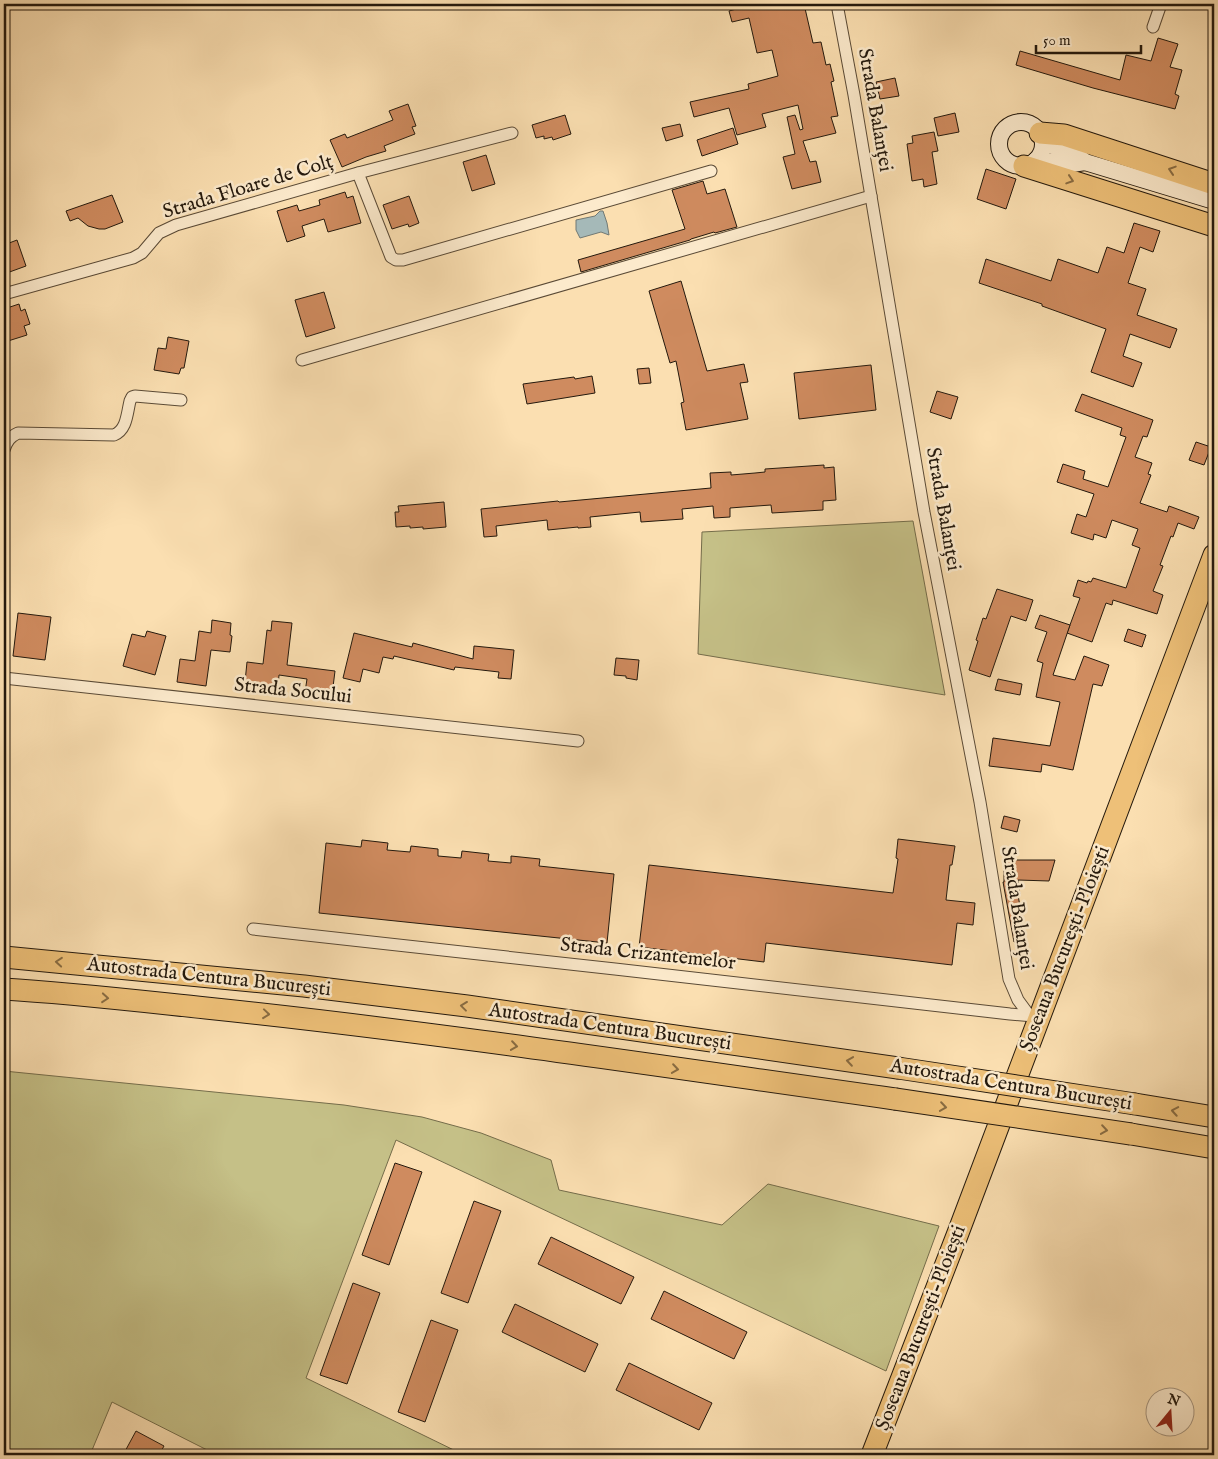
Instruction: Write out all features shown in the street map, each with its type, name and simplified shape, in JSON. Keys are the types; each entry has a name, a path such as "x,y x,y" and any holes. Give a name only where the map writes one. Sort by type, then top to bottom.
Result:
{"highway":[{"path":"1042,138 1064,135 1214,184"},
{"path":"1030,163 1214,226"},
{"name":"Șoseaua București-Ploiești","path":"872,1455 958,1233 1034,1016 1214,555"},
{"name":"Șoseaua București-Ploiești","path":"886,1455 1214,593"},
{"name":"Autostrada Centura București","path":"4,957 313,987 467,1006 898,1068 1214,1118"},
{"name":"Autostrada Centura București","path":"4,989 300,1018 461,1038 1131,1134 1214,1148"},
{"path":"1172,1141 1214,1157"}],"street":[{"name":"Strada Balanței","path":"837,4 924,512 980,802 1009,979 1018,1000 1034,1016"},
{"path":"1153,27 1161,4"},
{"path":"1085,162 1072,164 1030,163 1017,166 1004,159 998,145 999,138 1002,131 1008,126 1014,122 1022,122 1034,126 1042,138 1074,152 1085,162 1214,201"},
{"name":"Strada Floare de Colț","path":"4,294 133,258 142,253 159,233 176,225 358,173 512,133"},
{"path":"1030,163 1042,138"},
{"path":"358,173 391,257 396,260 404,260 711,171"},
{"path":"302,360 871,196"},
{"path":"4,450 8,440 18,432 108,436 119,433 122,429 130,401 134,396 181,400"},
{"name":"Strada Socului","path":"4,678 578,740"},
{"name":"Strada Crizantemelor","path":"253,929 1034,1016"}],"shaded area":[{"path":"600,211 603,211 609,235 601,232 580,238 576,230 576,220 595,216"},
{"path":"913,521 945,695 698,654 702,532"},
{"path":"4,1071 344,1105 422,1117 481,1133 551,1160 559,1190 722,1225 768,1184 939,1226 886,1371 396,1140 306,1378 464,1455 217,1455 112,1402 90,1455 4,1455"}],"building":[{"path":"755,4 804,4 813,43 821,42 826,65 830,64 834,81 831,82 838,116 831,117 836,133 803,141 810,162 816,161 821,182 792,189 783,157 795,154 787,117 795,115 800,130 803,129 798,105 762,114 766,127 737,135 729,108 694,117 690,102 749,89 748,84 778,76 772,50 757,53 749,18 732,22 729,11"},
{"path":"1158,38 1178,44 1170,67 1182,70 1175,94 1179,96 1175,109 1093,88 1016,65 1020,51 1120,80 1126,55 1151,61"},
{"path":"895,78 899,96 880,99 876,82"},
{"path":"408,104 416,126 412,127 415,134 384,146 386,151 342,167 330,140 345,134 347,138 393,120 389,111"},
{"path":"955,113 959,132 938,136 934,118"},
{"path":"565,115 571,134 553,140 552,137 544,139 544,136 536,138 532,125"},
{"path":"680,124 683,136 666,141 662,128"},
{"path":"733,128 738,144 702,156 697,140"},
{"path":"934,132 938,151 932,152 937,184 924,187 923,179 912,181 907,144 913,143 912,136"},
{"path":"486,155 495,184 472,191 463,162"},
{"path":"986,169 1016,179 1006,209 977,199"},
{"path":"703,181 707,194 725,189 737,227 714,232 581,272 578,260 685,229 672,190"},
{"path":"345,192 347,198 353,196 361,223 328,232 324,219 302,226 305,236 287,242 277,211 297,205 299,211 320,205 319,200"},
{"path":"112,195 123,222 105,229 99,229 88,226 78,218 70,221 66,211"},
{"path":"409,196 419,223 409,227 408,224 392,229 383,205"},
{"path":"1134,223 1160,231 1153,252 1140,247 1128,283 1146,289 1137,315 1177,329 1170,348 1130,334 1123,356 1142,363 1133,387 1091,372 1106,329 1042,306 1042,304 979,283 986,259 1051,281 1058,259 1098,273 1107,247 1124,253"},
{"path":"17,240 26,266 4,274 4,245"},
{"path":"681,281 707,371 744,364 748,382 740,383 748,419 686,430 681,403 684,402 676,361 670,363 649,291"},
{"path":"324,292 335,328 306,337 295,300"},
{"path":"19,304 21,311 25,309 30,324 24,326 27,335 8,341 4,327 4,309"},
{"path":"168,337 189,341 184,368 181,368 179,374 154,370 158,348 166,349"},
{"path":"871,365 876,410 799,419 794,373"},
{"path":"649,368 651,383 639,384 637,369"},
{"path":"592,376 595,393 527,404 523,384"},
{"path":"937,391 958,397 951,419 930,412"},
{"path":"1082,394 1153,420 1147,437 1143,436 1135,457 1152,463 1148,474 1151,475 1140,503 1167,512 1169,506 1199,517 1194,529 1178,523 1173,537 1171,536 1160,565 1163,566 1153,591 1163,595 1157,614 1113,600 1112,605 1106,603 1092,642 1067,633 1080,598 1073,596 1078,580 1087,583 1088,581 1091,582 1093,578 1126,588 1140,548 1132,545 1138,529 1112,520 1106,538 1094,534 1093,540 1071,533 1077,514 1086,517 1094,494 1057,482 1063,464 1085,471 1083,479 1108,487 1126,437 1120,435 1122,428 1075,411"},
{"path":"1196,442 1211,447 1204,465 1189,460"},
{"path":"824,465 824,468 834,467 836,500 823,501 823,510 772,513 771,505 743,507 730,508 730,517 714,518 713,506 682,509 683,519 641,522 640,512 590,517 591,527 548,530 547,520 496,526 497,536 484,537 481,509 711,488 710,473 731,472 731,475 765,472 765,469"},
{"path":"444,502 446,527 423,529 423,527 410,528 410,526 396,527 395,512 399,512 398,506"},
{"path":"997,589 1033,600 1026,621 1011,616 990,677 969,670 983,618 986,619"},
{"path":"18,613 51,617 45,660 13,656"},
{"path":"1040,615 1070,625 1053,675 1075,680 1084,656 1109,665 1102,686 1093,684 1073,770 1042,764 1041,772 989,766 993,738 1050,746 1060,702 1036,697 1043,663 1037,661 1047,632 1035,628"},
{"path":"212,620 231,623 230,652 211,650 206,686 177,682 180,659 195,661 199,631 211,633"},
{"path":"272,621 292,623 287,665 335,671 332,695 305,692 307,679 279,675 278,686 271,685 271,689 259,688 260,683 245,682 247,662 263,664 267,630 271,631"},
{"path":"1128,629 1146,635 1142,647 1124,641"},
{"path":"147,631 166,636 155,675 123,666 132,634 145,637"},
{"path":"354,633 412,647 413,643 473,659 474,646 514,650 511,679 498,678 499,672 455,667 454,670 394,656 393,659 383,657 379,673 363,669 360,682 343,678"},
{"path":"616,658 639,660 637,680 626,678 626,676 614,675"},
{"path":"998,679 1022,684 1020,695 995,690"},
{"path":"1004,816 1020,820 1017,832 1001,828"},
{"path":"898,839 955,846 952,865 950,865 946,900 975,903 973,925 957,923 952,965 766,943 764,962 639,947 649,865 893,893 898,859 896,858"},
{"path":"362,840 388,843 387,850 410,852 411,846 438,849 438,856 461,858 462,851 489,854 488,861 511,863 511,856 540,859 539,866 614,874 607,943 319,913 326,843 361,847"},
{"path":"1004,860 1055,860 1049,881 1018,880 1020,895 1018,895 1026,940 1014,942 1003,882"},
{"path":"395,1163 422,1172 389,1265 362,1255"},
{"path":"474,1201 501,1211 468,1303 441,1293"},
{"path":"551,1237 634,1277 621,1304 538,1264"},
{"path":"353,1283 380,1293 347,1384 320,1375"},
{"path":"664,1291 747,1332 734,1359 651,1319"},
{"path":"515,1304 598,1344 585,1372 502,1332"},
{"path":"431,1320 458,1330 425,1422 398,1412"},
{"path":"629,1363 712,1403 699,1430 616,1390"},
{"path":"136,1431 164,1446 159,1455 123,1455"}]}
